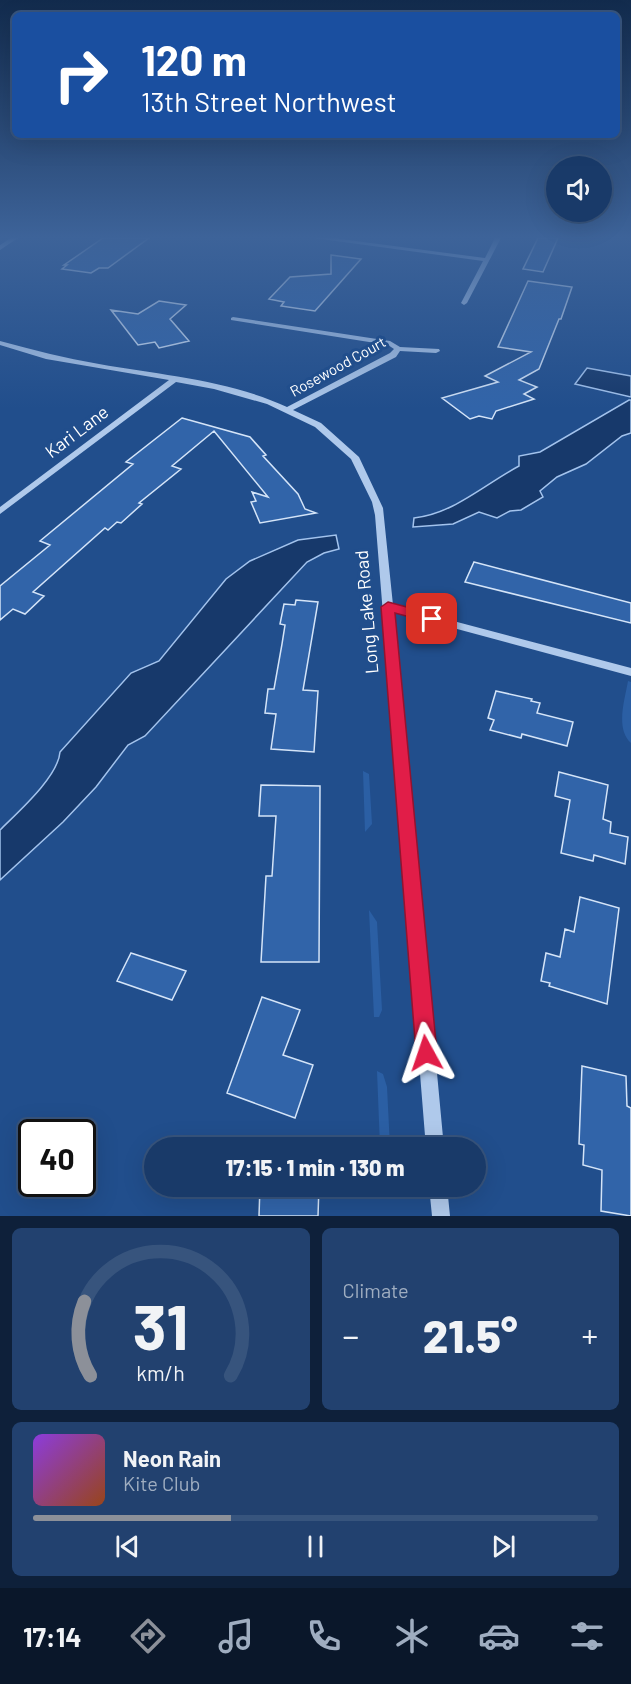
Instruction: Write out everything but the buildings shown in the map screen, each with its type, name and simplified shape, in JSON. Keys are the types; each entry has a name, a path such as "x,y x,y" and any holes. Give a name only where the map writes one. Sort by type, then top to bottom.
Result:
{"street":[{"path":"464,303 468,295"},
{"name":"Rosewood Court","path":"233,319 390,343 398,349 436,351"},
{"name":"Long Lake Road","path":"0,344 63,362 174,380 251,396 290,409 328,432 346,448 361,466 372,486 378,503 388,607 434,1137"},
{"name":"Rosewood Court","path":"290,409 393,356 398,349"},
{"name":"Kari Lane","path":"0,511 174,380"},
{"path":"388,607 631,672"},
{"path":"439,1197 441,1216"}],"shaded area":[{"path":"587,368 631,376 631,397 575,384"},
{"path":"631,400 631,433 622,436 586,464 557,477 540,491 543,497 521,510 510,511 497,518 479,512 453,524 413,527 414,518 455,505 519,466 519,456 540,452"},
{"path":"336,535 339,549 324,553 307,562 145,736 128,745 96,787 63,822 0,880 0,830 36,794 58,762 60,752 131,673 159,661 226,579 250,561 298,540"},
{"path":"628,681 631,682 631,743 623,730 622,722"},
{"path":"363,771 369,774 372,824 365,832"},
{"path":"369,910 377,922 382,1010 379,1017 374,1017"},
{"path":"377,1071 383,1074 387,1087 390,1137 380,1137"}],"route":[{"path":"426,1053 388,607 432,619"}]}
